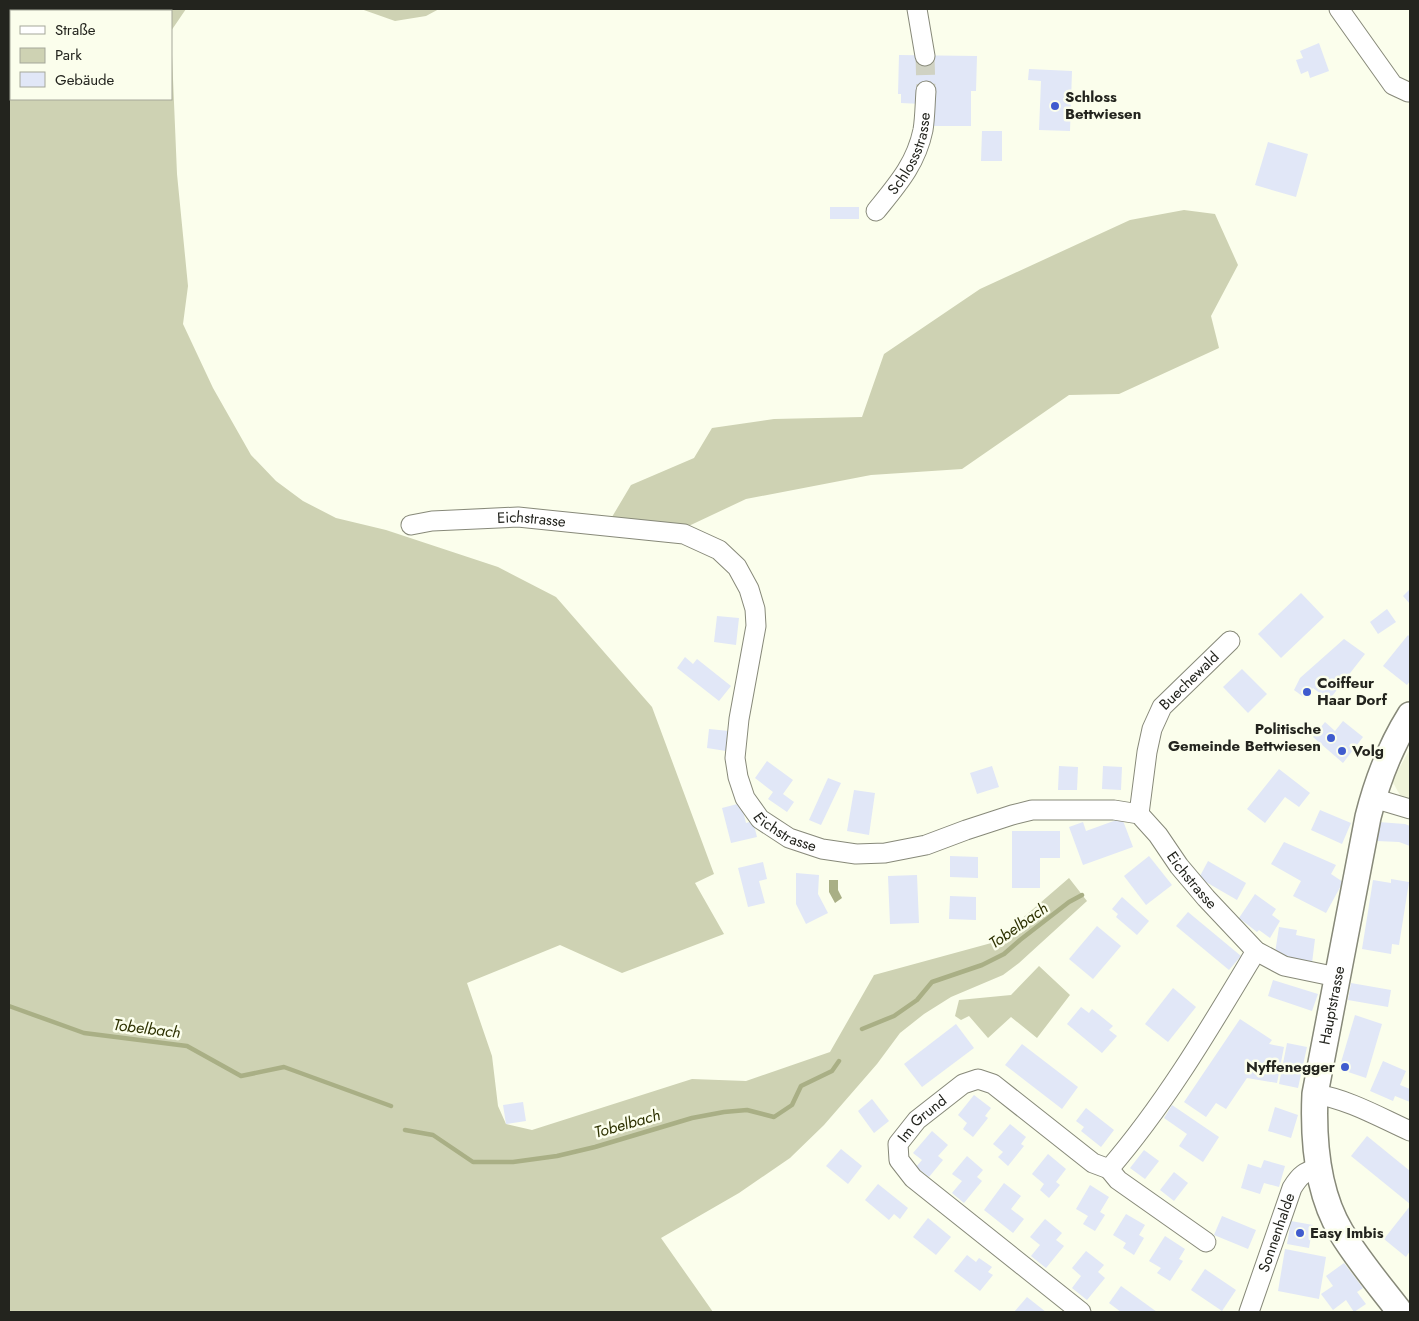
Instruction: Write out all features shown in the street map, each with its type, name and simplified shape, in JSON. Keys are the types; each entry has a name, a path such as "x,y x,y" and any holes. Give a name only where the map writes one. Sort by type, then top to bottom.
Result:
{"main road":[{"name":"Hauptstrasse","path":"1400,1312 1340,1231 1332,1213 1319,1168 1315,1146 1314,1122 1316,1094 1368,817 1388,755 1410,715"}],"street":[{"path":"917,9 925,56"},
{"path":"1339,9 1393,85 1410,92"},
{"name":"Schlossstrasse","path":"876,211 912,164 923,130 926,91"},
{"name":"Eichstrasse","path":"411,525 432,521 518,517 684,534 719,550 737,566 749,589 756,615 756,626 739,719 735,758 738,778 745,798 760,819 789,838 822,849 856,854 885,853 926,845 975,827 1032,810 1114,810 1139,814 1158,835 1179,866 1206,898 1256,951 1284,966 1338,977"},
{"name":"Buechewald","path":"1139,814 1147,752 1152,729 1162,708 1230,641"},
{"path":"1373,798 1410,808"},
{"path":"1109,1169 1125,1151 1182,1071 1256,951"},
{"name":"Im Grund","path":"1081,1312 913,1178 899,1160 898,1144 922,1116 963,1084 978,1079 993,1084 1092,1162 1109,1169 1118,1180 1206,1242"},
{"path":"1316,1094 1341,1101 1410,1131"},
{"name":"Sonnenhalde","path":"1249,1312 1292,1188 1300,1176 1307,1171 1319,1168"}],"shaded area":[{"path":"1410,749 1410,798 1400,795 1392,781"},
{"path":"829,880 838,880 838,890 842,898 835,903 829,892"}],"green space":[{"path":"9,9 186,9 172,30 172,10 10,10 10,100 172,100 172,55 177,174 188,286 183,324 213,388 251,455 276,481 303,501 336,518 386,530 498,567 556,597 652,707 714,874 695,883 724,934 622,973 560,945 467,983 492,1056 498,1106 506,1124 532,1130 692,1079 746,1081 830,1052 874,975 995,942 1069,878 1087,901 1019,963 1003,975 951,997 924,1014 900,1033 877,1064 824,1125 790,1158 739,1193 661,1238 713,1312 9,1312"},
{"path":"361,9 439,9 426,16 395,21"},
{"path":"1184,210 1215,214 1238,265 1211,316 1219,348 1119,394 1069,395 962,469 871,475 746,499 678,531 609,522 631,485 694,458 712,428 774,419 862,417 884,354 980,289 1130,220"},
{"path":"1039,966 1070,995 1037,1038 1011,1017 988,1038 969,1016 961,1020 955,1016 959,1000 1011,995"}],"building":[{"path":"1319,43 1329,71 1310,78 1308,71 1301,74 1296,60 1303,58 1300,51"},
{"path":"899,55 977,56 976,91 971,91 971,126 929,126 922,104 901,103 901,94 898,94"},
{"name":"Schloss Bettwiesen","path":"1029,69 1072,71 1070,131 1039,130 1041,81 1028,80"},
{"path":"982,131 1002,131 1002,161 981,161"},
{"path":"1268,142 1308,154 1296,197 1255,185"},
{"path":"830,207 859,207 859,219 830,219"},
{"path":"1410,589 1410,604 1403,596"},
{"path":"1301,593 1324,617 1281,658 1258,634"},
{"path":"1387,609 1396,622 1378,634 1370,622"},
{"path":"717,616 739,618 736,645 714,642"},
{"path":"1408,635 1410,637 1410,681 1407,685 1383,666"},
{"path":"1344,639 1365,654 1329,700 1313,688 1305,698 1294,690 1300,678"},
{"path":"685,657 693,664 697,659 731,686 719,701 677,668"},
{"path":"1242,669 1267,694 1248,713 1223,687"},
{"path":"1343,721 1363,737 1343,763 1313,737 1325,722 1335,731"},
{"path":"709,729 729,731 726,751 707,748"},
{"path":"767,761 793,780 783,794 794,802 787,812 768,799 773,792 755,778"},
{"path":"992,766 999,787 977,794 970,773"},
{"path":"1059,766 1078,767 1077,790 1058,790"},
{"path":"1103,766 1122,767 1121,790 1102,789"},
{"path":"1279,769 1310,793 1299,807 1285,797 1265,823 1247,809"},
{"path":"828,778 841,783 821,825 809,820"},
{"path":"854,790 875,793 869,835 847,831"},
{"path":"741,803 746,823 753,821 757,837 731,843 722,808"},
{"path":"1320,810 1351,823 1342,844 1311,830"},
{"path":"1122,818 1133,847 1083,865 1069,827 1083,822 1086,831"},
{"path":"1378,822 1410,826 1410,846 1399,842 1377,841"},
{"path":"1012,831 1060,831 1060,858 1040,858 1040,888 1012,888"},
{"path":"1284,842 1336,865 1331,874 1343,882 1326,913 1293,896 1301,881 1271,864"},
{"path":"950,856 978,857 978,878 950,877"},
{"path":"1149,856 1172,885 1146,905 1124,876"},
{"path":"1208,861 1246,883 1237,900 1199,878"},
{"path":"763,862 767,879 759,881 765,903 748,907 738,868"},
{"path":"796,873 819,875 818,894 828,913 806,924 796,904"},
{"path":"917,875 919,923 890,924 888,876"},
{"path":"1391,879 1409,882 1399,945 1392,944 1391,954 1362,949 1373,880 1391,883"},
{"path":"1255,894 1276,909 1272,915 1280,921 1270,938 1259,930 1257,932 1239,918"},
{"path":"950,896 976,897 976,920 949,919"},
{"path":"1122,897 1149,921 1137,935 1116,917 1118,914 1112,909"},
{"path":"1188,912 1241,956 1229,970 1176,926"},
{"path":"1097,926 1121,946 1093,979 1069,959"},
{"path":"1279,927 1297,930 1296,935 1315,939 1312,963 1284,958 1275,953"},
{"path":"1273,980 1318,994 1312,1011 1268,996"},
{"path":"1351,983 1391,990 1388,1007 1348,1000"},
{"path":"1173,988 1196,1007 1168,1042 1145,1024"},
{"path":"1081,1007 1089,1013 1092,1009 1113,1026 1109,1030 1117,1036 1102,1053 1067,1024"},
{"path":"1355,1015 1382,1024 1366,1078 1339,1069"},
{"path":"1240,1019 1272,1040 1269,1044 1284,1047 1277,1083 1247,1078 1226,1109 1216,1103 1206,1117 1184,1102"},
{"path":"956,1024 974,1048 922,1087 904,1064"},
{"path":"1287,1043 1307,1047 1298,1088 1279,1084"},
{"path":"1022,1044 1078,1087 1062,1109 1005,1065"},
{"path":"1383,1061 1406,1071 1400,1085 1410,1089 1410,1102 1395,1096 1393,1101 1370,1091"},
{"path":"974,1095 991,1108 985,1116 988,1118 973,1137 963,1129 967,1123 958,1115"},
{"path":"872,1099 889,1121 874,1133 858,1111"},
{"path":"523,1102 526,1121 506,1124 503,1105"},
{"path":"1172,1105 1219,1137 1203,1162 1179,1146 1187,1134 1164,1118"},
{"path":"1275,1107 1298,1115 1291,1138 1268,1131"},
{"path":"1086,1108 1114,1130 1101,1147 1081,1131 1084,1127 1076,1121"},
{"path":"1010,1124 1026,1137 1021,1144 1024,1146 1008,1166 998,1157 1003,1152 993,1144"},
{"path":"932,1131 948,1145 938,1156 943,1160 929,1177 916,1167 922,1160 913,1153"},
{"path":"1367,1136 1410,1171 1410,1204 1351,1156"},
{"path":"841,1149 862,1166 848,1184 826,1166"},
{"path":"1144,1150 1159,1161 1145,1179 1130,1168"},
{"path":"1048,1154 1066,1169 1056,1182 1060,1185 1049,1198 1040,1190 1044,1184 1032,1174"},
{"path":"967,1156 983,1170 977,1177 982,1181 964,1203 952,1193 962,1181 952,1174"},
{"path":"1264,1160 1285,1166 1279,1187 1264,1183 1260,1194 1241,1188 1248,1164 1261,1168"},
{"path":"1174,1172 1188,1183 1174,1201 1160,1190"},
{"path":"1004,1183 1021,1196 1011,1209 1024,1219 1013,1233 984,1210"},
{"path":"878,1184 908,1208 900,1219 894,1214 889,1220 865,1200"},
{"path":"1090,1185 1109,1197 1100,1212 1105,1215 1095,1231 1083,1224 1088,1216 1076,1209"},
{"path":"1410,1206 1410,1251 1406,1257 1384,1239"},
{"path":"1126,1214 1145,1225 1139,1235 1144,1238 1134,1255 1123,1248 1126,1243 1113,1235"},
{"path":"1222,1216 1256,1230 1248,1249 1214,1235"},
{"path":"928,1218 951,1237 936,1255 913,1237"},
{"path":"1045,1219 1062,1233 1056,1240 1064,1246 1046,1268 1031,1256 1040,1245 1030,1237"},
{"path":"1291,1221 1313,1225 1309,1248 1287,1244"},
{"path":"1165,1236 1185,1249 1179,1259 1183,1261 1170,1281 1157,1273 1161,1268 1149,1261"},
{"path":"1285,1249 1326,1257 1319,1299 1278,1291"},
{"path":"1086,1251 1104,1265 1098,1272 1105,1278 1087,1300 1072,1288 1081,1276 1072,1268"},
{"path":"967,1255 976,1262 979,1258 992,1267 988,1272 993,1275 980,1291 954,1271"},
{"path":"1344,1263 1363,1288 1357,1292 1366,1304 1354,1312 1346,1300 1333,1310 1321,1294 1333,1286 1326,1276"},
{"path":"1205,1269 1236,1290 1222,1311 1191,1290"},
{"path":"1121,1286 1157,1312 1121,1312 1109,1303"},
{"path":"1027,1297 1046,1312 1014,1312"}],"waterway":[{"name":"Tobelbach","path":"862,1029 894,1016 917,1000 932,982 982,965 1004,954 1069,902 1082,895"},
{"name":"Tobelbach","path":"9,1006 84,1033 187,1046 241,1076 284,1067 391,1106"},
{"name":"Tobelbach","path":"405,1130 433,1135 473,1162 513,1162 557,1156 595,1147 692,1118 724,1112 747,1110 774,1117 792,1105 801,1086 832,1071 839,1061"}],"tunnel":[{"path":"925,56 926,91"}],"place":[{"name":"Schloss Bettwiesen","path":"1055,106"},
{"name":"Coiffeur Haar Dorf","path":"1307,692"},
{"name":"Politische Gemeinde Bettwiesen","path":"1331,738"},
{"name":"Volg","path":"1342,751"},
{"name":"Nyffenegger","path":"1345,1067"},
{"name":"Easy Imbis","path":"1300,1233"}]}
